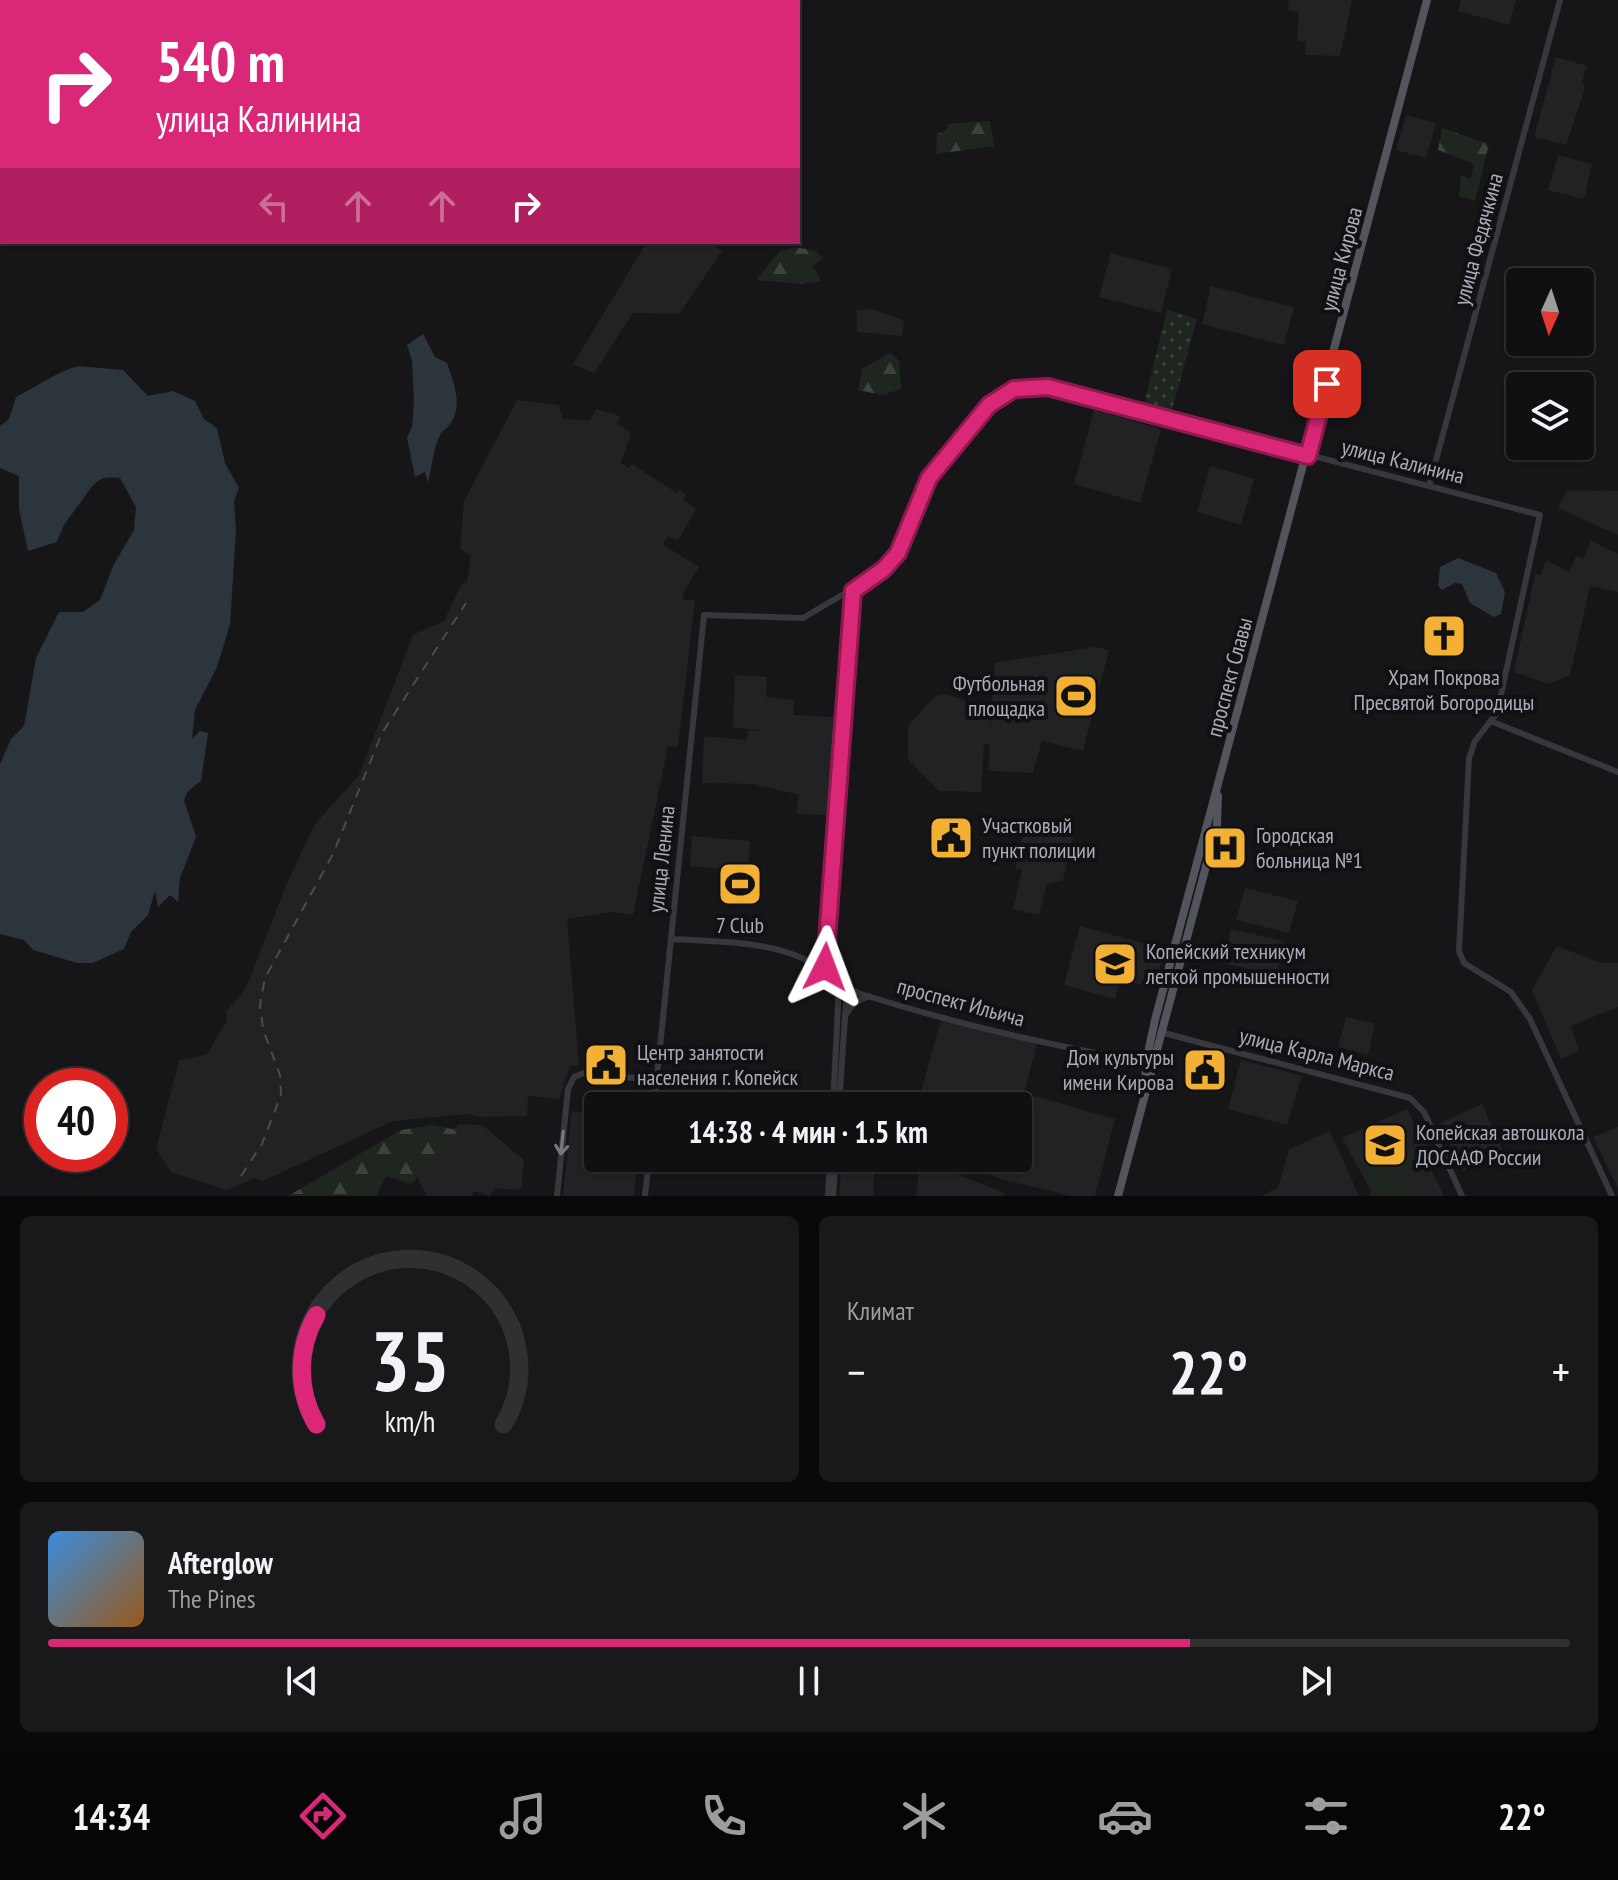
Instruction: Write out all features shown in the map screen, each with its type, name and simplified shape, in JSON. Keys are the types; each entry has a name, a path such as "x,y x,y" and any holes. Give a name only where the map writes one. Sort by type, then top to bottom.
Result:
{"main road":[{"name":"улица Кирова","path":"1276,572 1427,0"},
{"name":"проспект Славы","path":"1118,1196 1145,1094 1153,1030 1173,950 1276,572"},
{"name":"проспект Славы","path":"1151,1062 1164,1033 1217,825 1217,791"},
{"path":"1183,913 1194,916"},
{"path":"1173,950 1185,954"},
{"name":"улица Карла Маркса","path":"1153,1030 1164,1033"}],"street":[{"name":"улица Федячкина","path":"1429,486 1560,0"},
{"name":"улица Калинина","path":"704,615 803,618 853,591 892,561 902,545 929,478 989,405 1014,389 1048,387 1540,515 1493,722"},
{"path":"828,975 825,947 853,591"},
{"name":"улица Ленина","path":"655,1092 704,615"},
{"path":"1612,1196 1530,1019 1505,987 1464,963 1459,951 1469,758 1475,741 1493,722 1618,772"},
{"name":"проспект Ильича","path":"671,939 773,949 805,960 843,986 869,996 1043,1042 1151,1062"},
{"path":"805,960 815,959 825,947"},
{"path":"840,1092 845,1019 843,986"},
{"path":"834,1092 843,986"},
{"path":"845,1019 854,1003 869,996"},
{"name":"улица Карла Маркса","path":"1164,1033 1410,1098 1424,1112 1462,1196"},
{"path":"557,1196 568,1089 574,1077 584,1073 656,1080"},
{"path":"645,1196 648,1172"},
{"path":"830,1196 832,1172"}],"shaded area":[{"path":"1289,0 1352,0 1340,56 1305,55 1306,42 1297,40 1299,13 1288,10"},
{"path":"1461,0 1516,0 1509,25 1458,11"},
{"path":"1556,57 1587,66 1582,82 1585,88 1566,145 1534,137"},
{"path":"1406,115 1436,123 1426,158 1396,150"},
{"path":"1558,155 1592,164 1584,199 1548,190"},
{"path":"646,244 712,244 722,251 679,314 633,313 594,373 573,364"},
{"path":"1111,253 1172,269 1161,313 1099,297"},
{"path":"1211,286 1294,307 1284,345 1202,324"},
{"path":"873,309 904,321 902,336 857,332 857,310"},
{"path":"423,334 435,357 447,363 457,402 454,417 438,439 428,482 425,472 415,477 407,438 412,427 414,400 412,361 407,345"},
{"path":"78,366 123,370 148,396 173,391 195,401 204,419 217,428 225,463 239,488 234,501 236,530 230,624 217,667 195,710 192,739 200,731 208,733 201,781 188,791 184,800 196,837 180,878 178,902 170,895 158,907 155,891 148,915 131,932 124,949 93,963 77,963 33,950 24,940 0,934 0,764 11,739 24,726 36,658 59,612 83,612 100,600 113,566 134,530 136,507 120,478 105,478 88,491 62,529 57,542 28,551 19,509 19,476 0,468 0,426 9,419 16,397"},
{"path":"517,400 559,405 563,419 590,420 596,409 620,416 617,423 631,433 621,463 629,468 632,464 677,493 679,489 686,494 683,499 696,509 678,541 668,536 663,544 699,567 683,593 684,600 695,600 678,747 668,746 633,915 611,912 567,919 579,1066 570,1066 559,1099 528,1096 527,1116 481,1117 469,1114 393,1121 263,1181 255,1178 227,1190 171,1172 156,1149 179,1061 207,1054 227,1020 226,1011 248,983 287,883 315,824 359,775 413,635 444,621 462,583 467,583 471,556 460,549 464,501"},
{"path":"1094,410 1161,429 1140,503 1074,484"},
{"path":"1210,466 1254,479 1241,525 1197,512"},
{"path":"1567,490 1618,491 1618,535 1558,508"},
{"path":"1591,541 1618,554 1618,592 1590,586 1570,675 1549,684 1514,672 1535,574 1541,575 1546,560 1569,572 1576,556 1583,559"},
{"path":"1458,558 1496,573 1505,592 1501,614 1494,617 1470,603 1462,584 1455,583 1442,590 1438,586 1440,567"},
{"path":"1094,647 1109,650 1083,751 1042,741 1033,773 988,771 990,745 984,744 981,792 939,791 908,759 908,726 935,696 944,694 959,698 990,716 990,732 995,663"},
{"path":"735,675 767,677 766,697 794,700 793,715 834,717 829,815 796,814 799,795 754,784 702,783 704,736 747,740 748,730 765,731 733,727"},
{"path":"1027,817 1075,829 1063,880 1047,884 1039,915 1013,909 1022,870 1015,868"},
{"path":"692,836 750,841 748,865 724,863 723,869 690,866"},
{"path":"1245,888 1298,901 1289,933 1236,920"},
{"name":"Копейский техникум легкой промышенности","path":"1080,926 1165,949 1154,988 1120,979 1115,999 1064,985"},
{"path":"1231,929 1284,941 1277,975 1223,963"},
{"path":"1557,946 1601,963 1618,963 1618,1007 1571,1026 1579,1051 1561,1059 1532,990"},
{"path":"942,1017 1037,1044 1024,1092 921,1092"},
{"path":"1346,1017 1375,1024 1368,1055 1338,1047"},
{"path":"1241,1060 1302,1076 1287,1125 1228,1109"},
{"path":"1032,1095 1115,1119 1095,1196 1071,1196 983,1172 1032,1172"},
{"path":"1482,1104 1504,1154 1463,1171 1440,1123"},
{"name":"Копейская автошкола ДОСААФ России","path":"1407,1109 1429,1152 1424,1155 1444,1196 1368,1196 1371,1191 1342,1138"},
{"path":"572,1111 584,1112 584,1172 637,1172 634,1196 563,1196"},
{"path":"460,1124 482,1125 524,1160 521,1190 494,1188 490,1196 475,1191 471,1196 427,1196 416,1175 434,1141"},
{"path":"1618,1127 1618,1189 1593,1137"},
{"path":"1330,1131 1359,1196 1260,1196 1278,1188 1289,1149"},
{"path":"841,1172 874,1172 873,1196 839,1196"},
{"path":"919,1172 951,1172 1005,1193 1004,1196 916,1196"}],"green space":[{"path":"990,121 994,146 936,154 937,134 947,130 948,124"},
{"path":"1442,128 1489,144 1475,201 1459,196 1461,175 1471,179 1474,164 1438,150"},
{"path":"795,247 815,251 823,258 813,266 821,281 802,284 756,280 779,252"},
{"path":"1167,310 1197,319 1172,410 1144,404"},
{"path":"890,353 899,360 901,389 882,395 858,390 862,369"},
{"path":"1079,661 1087,661 1093,673 1079,724 1066,730 1059,718 1072,668"},
{"path":"432,1125 461,1131 411,1184 386,1176 376,1196 288,1196 401,1130"},
{"path":"1403,1139 1416,1165 1399,1176 1409,1196 1376,1196 1358,1154"}],"railway":[{"path":"241,1176 262,1144 281,1095 280,1075 263,1029 260,1005 265,978 333,854 382,733 466,603"}],"place":[{"name":"Храм Покрова Пресвятой Богородицы","path":"1444,636"},
{"name":"Футбольная площадка","path":"1076,696"},
{"name":"Участковый пункт полиции","path":"951,838"},
{"name":"Городская больница №1","path":"1225,848"},
{"name":"7 Club","path":"740,884"},
{"name":"Копейский техникум легкой промышенности","path":"1115,964"},
{"name":"Центр занятости населения г. Копейск","path":"606,1065"},
{"name":"Дом культуры имени Кирова","path":"1205,1070"},
{"name":"Копейская автошкола ДОСААФ России","path":"1385,1145"}],"route":[{"path":"825,967 853,591 884,569 898,553 929,478 978,417 995,400 1014,389 1048,387 1308,456 1327,384"}]}
